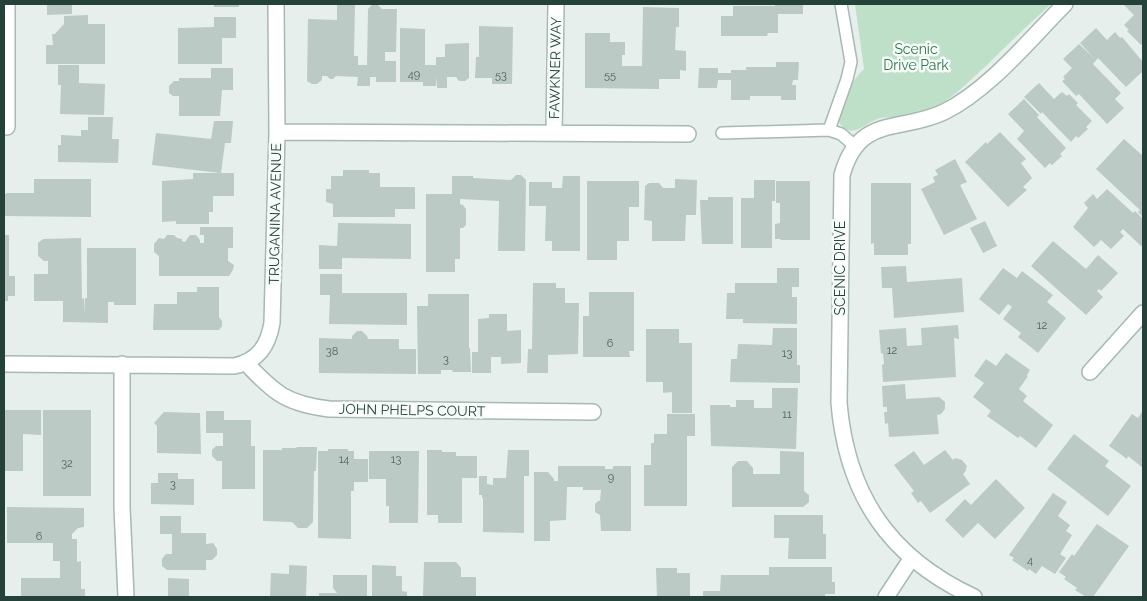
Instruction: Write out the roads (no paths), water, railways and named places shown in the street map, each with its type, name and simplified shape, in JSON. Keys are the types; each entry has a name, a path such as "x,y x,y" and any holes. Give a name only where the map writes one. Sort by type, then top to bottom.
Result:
{"street":[{"path":"7,4 7,127"},
{"path":"276,4 277,132"},
{"name":"FAWKNER WAY","path":"554,133 556,4"},
{"name":"SCENIC DRIVE","path":"974,597 962,592 911,559 898,546 864,499 849,462 841,422 839,368 841,186 845,164 855,146 865,137 877,130 941,113 961,103 996,74 1065,4"},
{"name":"TRUGANINA AVENUE","path":"246,363 264,347 270,336 272,322 277,132 688,134"},
{"path":"1090,372 1143,313"},
{"path":"4,364 234,366 246,363"},
{"name":"JOHN PHELPS COURT","path":"246,363 266,385 281,396 306,406 329,409 593,412"},
{"path":"122,364 122,507 126,597"},
{"path":"886,597 911,559"}],"lane":[{"path":"829,130 847,80 851,62 842,4"},
{"path":"722,133 829,130 841,134 855,146"}],"park label":[{"name":"Scenic Drive Park","path":"916,58"}]}
